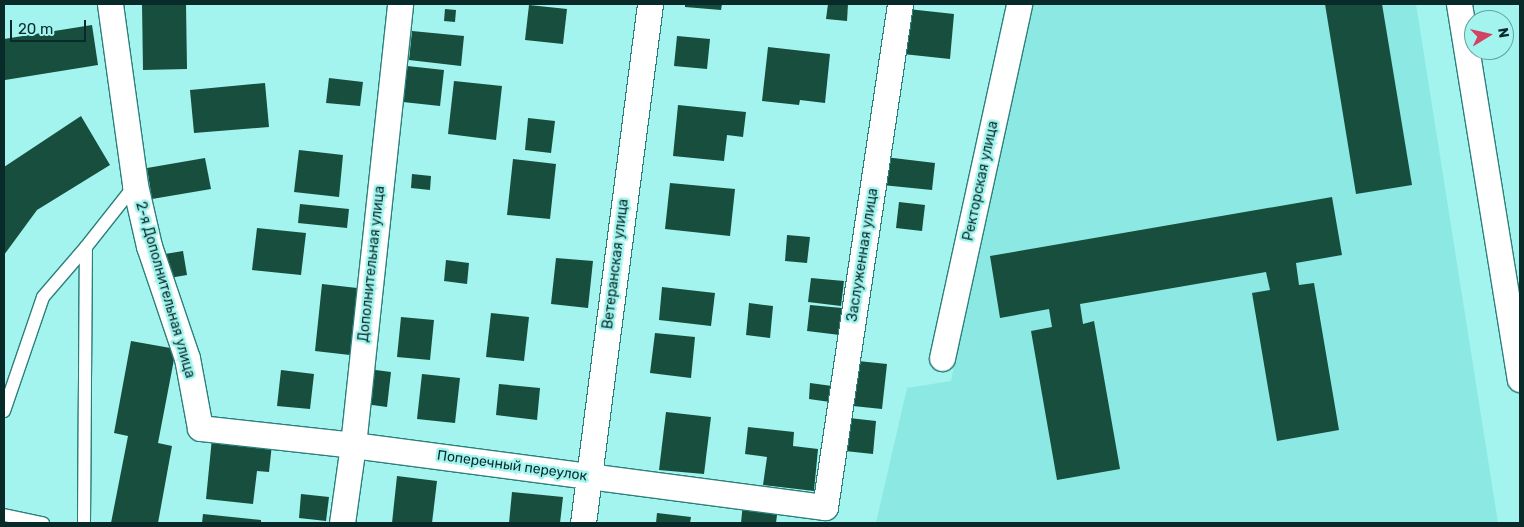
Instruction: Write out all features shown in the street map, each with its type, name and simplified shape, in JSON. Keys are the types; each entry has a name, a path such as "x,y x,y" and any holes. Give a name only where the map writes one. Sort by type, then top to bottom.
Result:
{"street":[{"name":"2-я Дополнительная улица","path":"110,4 135,185 149,246 187,358 200,428"},
{"name":"Дополнительная улица","path":"342,523 400,4"},
{"name":"Ветеранская улица","path":"583,523 650,4"},
{"name":"Заслуженная улица","path":"825,507 900,4"},
{"name":"Ректорская улица","path":"942,358 1019,4"},
{"path":"1459,4 1520,378"},
{"name":"Поперечный переулок","path":"200,428 352,445 825,507"}],"lane":[{"path":"4,410 43,296 86,247 135,185"},
{"path":"84,523 86,247"},
{"path":"4,515 43,523"}],"shaded area":[{"path":"1030,4 1416,4 1498,523 876,523 907,388 951,381"}],"building":[{"path":"142,4 186,4 187,69 143,70"},
{"path":"685,4 722,4 721,10 685,7"},
{"path":"828,4 848,4 847,21 826,19"},
{"path":"1325,4 1382,4 1412,185 1356,194"},
{"path":"529,5 567,9 563,44 525,40"},
{"path":"445,9 456,10 455,22 444,21"},
{"path":"908,9 954,14 950,59 903,54"},
{"path":"92,25 98,65 5,80 4,39"},
{"path":"412,31 464,36 461,66 409,60"},
{"path":"677,36 710,39 707,69 674,66"},
{"path":"768,47 830,54 825,103 800,100 799,105 762,101"},
{"path":"407,66 444,70 440,106 403,102"},
{"path":"329,78 363,82 360,106 326,103"},
{"path":"454,81 502,86 496,140 448,134"},
{"path":"265,83 269,127 194,133 190,90"},
{"path":"678,105 746,112 743,137 727,135 724,161 673,156"},
{"path":"81,116 110,165 37,210 4,255 4,167"},
{"path":"528,118 555,121 551,153 525,150"},
{"path":"299,150 343,155 339,197 294,192"},
{"path":"885,157 935,163 932,190 882,185"},
{"path":"205,158 211,189 152,199 147,168"},
{"path":"513,159 556,164 550,219 507,215"},
{"path":"412,174 431,176 430,190 411,188"},
{"path":"670,183 735,189 730,236 665,229"},
{"path":"1332,197 1342,255 1296,263 1299,285 1314,283 1339,430 1277,441 1252,293 1270,290 1266,272 1080,304 1083,324 1094,321 1120,469 1057,480 1031,331 1052,327 1049,309 1000,318 990,256"},
{"path":"899,202 925,205 922,231 896,228"},
{"path":"300,204 349,209 347,228 298,223"},
{"path":"257,228 306,233 301,275 252,270"},
{"path":"787,235 810,237 807,263 785,261"},
{"path":"183,251 187,275 169,278 165,254"},
{"path":"556,258 593,261 588,308 551,304"},
{"path":"446,260 469,263 467,284 444,281"},
{"path":"811,278 844,281 841,306 808,302"},
{"path":"322,284 357,288 350,355 315,351"},
{"path":"662,287 715,293 711,326 659,320"},
{"path":"749,303 773,306 770,338 746,335"},
{"path":"810,305 842,308 840,335 807,331"},
{"path":"491,313 529,317 524,361 486,357"},
{"path":"401,317 434,320 430,360 397,357"},
{"path":"655,333 695,337 691,378 650,373"},
{"path":"131,341 176,349 158,443 172,446 158,523 111,523 128,436 114,433"},
{"path":"858,361 887,364 882,409 853,406"},
{"path":"368,369 391,372 387,407 365,404"},
{"path":"281,370 314,374 310,409 277,406"},
{"path":"422,374 460,378 455,423 417,419"},
{"path":"810,383 832,386 830,402 809,399"},
{"path":"499,384 540,388 537,420 496,415"},
{"path":"666,412 711,417 704,474 659,470"},
{"path":"849,418 876,421 873,454 845,451"},
{"path":"748,427 794,432 793,446 818,449 814,491 763,485 767,457 745,454"},
{"path":"212,438 272,444 269,472 257,471 253,504 206,499"},
{"path":"397,476 437,481 432,523 392,523"},
{"path":"512,492 563,497 560,523 509,523"},
{"path":"301,494 329,497 326,521 299,518"},
{"path":"743,503 778,507 776,523 741,523"},
{"path":"657,513 691,517 690,523 656,523"},
{"path":"203,514 261,520 261,523 202,523"}]}
